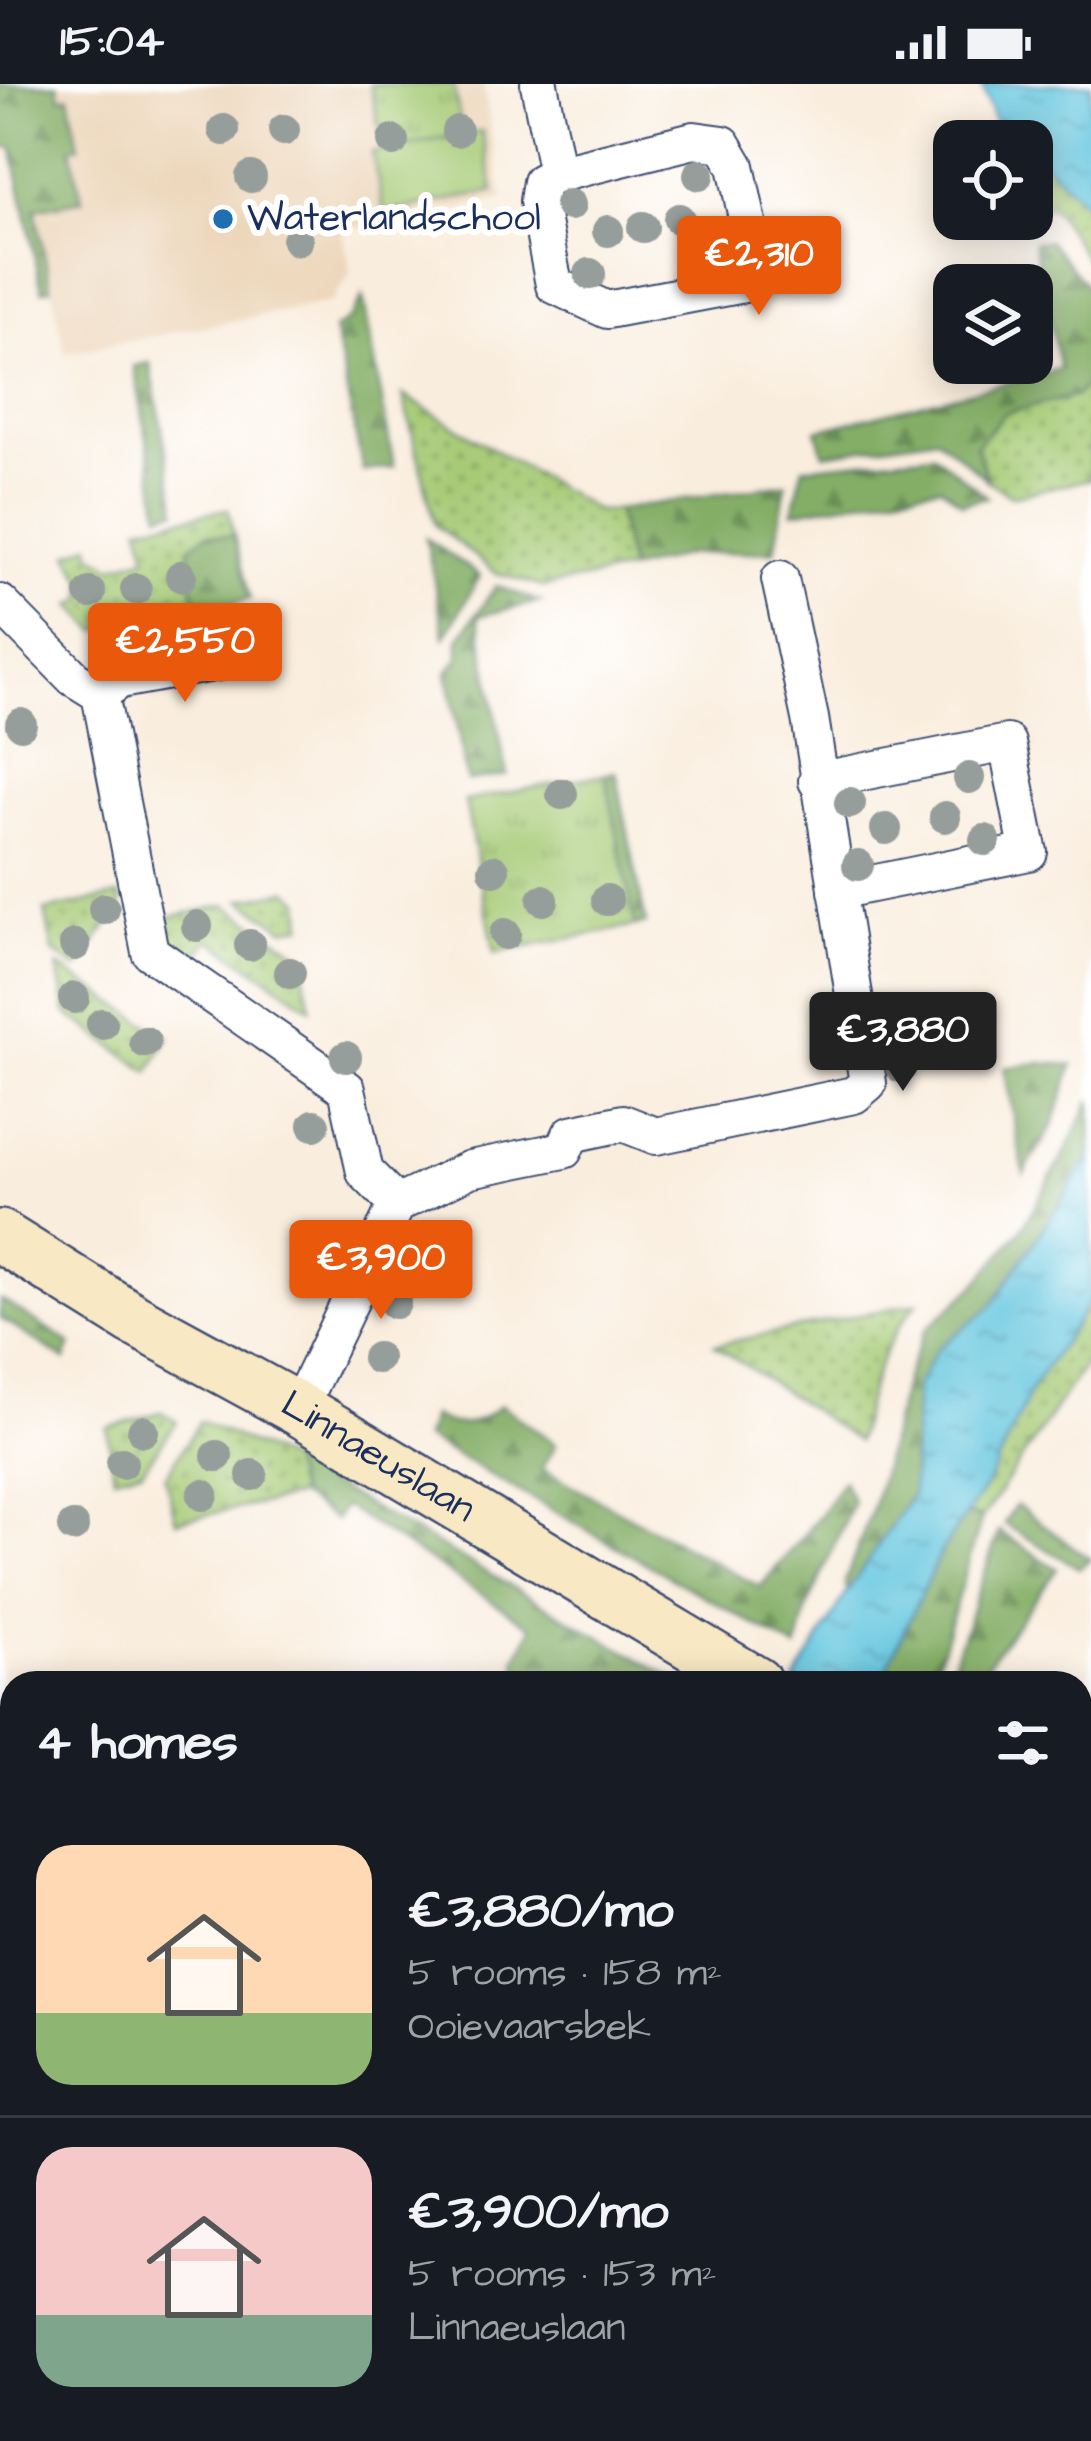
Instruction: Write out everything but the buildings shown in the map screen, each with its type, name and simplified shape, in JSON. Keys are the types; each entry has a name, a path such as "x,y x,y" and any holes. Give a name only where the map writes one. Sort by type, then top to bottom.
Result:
{"street":[{"path":"539,84 557,174"},
{"path":"694,140 723,144 736,166 759,275 749,283 607,310 577,299 554,285 538,202 541,182 557,174 694,140"},
{"path":"298,1409 397,1204 470,1168 563,1150 572,1133 622,1123 656,1136 854,1095 868,1083 810,718 780,579"},
{"path":"0,603 74,678 100,694 149,952 347,1089 365,1172 397,1204"},
{"path":"100,694 120,680 246,657"},
{"path":"817,781 1007,742 1029,852 837,891"},
{"name":"Linnaeuslaan","path":"0,1236 133,1319 298,1409 736,1671"}],"shaded area":[{"name":"Waterlandschool","path":"58,84 483,84 503,199 343,231 351,273 331,302 65,353 35,208 81,199 71,147 79,145 69,96 60,97"}],"green space":[{"path":"0,84 58,84 60,97 69,96 79,146 71,148 82,200 35,209 51,288 42,290 12,147 0,148"},
{"path":"370,84 453,84 463,134 384,150"},
{"path":"482,131 494,191 384,213 372,153"},
{"path":"1053,171 1091,209 1091,266 1053,208"},
{"path":"1048,240 1091,291 1091,380 1076,396 1005,413 976,445 987,480 937,437 824,454 817,430 1000,384 1053,384 1053,371 1060,369 1053,336 1053,264 1038,264 1033,242"},
{"path":"363,297 394,467 363,471 334,329 349,320"},
{"path":"150,363 177,510 160,513 134,366"},
{"path":"1091,380 1091,479 1011,496 987,480 976,445 1005,413 1075,396"},
{"path":"403,395 597,511 617,510 630,570 543,587 496,573 435,525"},
{"path":"934,454 987,497 962,503 941,486 793,512 803,467"},
{"path":"786,483 775,551 689,554 630,570 617,510"},
{"path":"228,509 234,536 206,535 193,592 202,611 97,631 72,605 84,599 83,580 69,554 90,544 93,554 113,566 147,556 140,526"},
{"path":"206,535 234,536 250,599 202,611 193,592 189,547"},
{"path":"426,538 480,576 445,637"},
{"path":"496,586 540,602 478,616 507,775 467,781 447,673 459,658 459,639"},
{"path":"616,772 646,924 635,926 605,774"},
{"path":"605,774 635,926 495,953 465,801"},
{"path":"288,890 301,900 303,925 285,929 241,900"},
{"path":"120,895 122,903 78,969 53,952 45,911"},
{"path":"226,905 301,954 311,1008 210,939 191,965 172,951 164,918"},
{"path":"58,966 169,1038 149,1072 66,1013"},
{"path":"1073,1065 1054,1123 1024,1173 1004,1068"},
{"path":"1091,1100 1091,1157 991,1307 937,1349 916,1387 912,1495 847,1592 845,1582 873,1506 905,1379 925,1330 974,1287 1021,1230"},
{"path":"0,1299 71,1344 65,1360 0,1318"},
{"path":"1091,1300 1091,1355 982,1518 967,1514 987,1484 1033,1386"},
{"path":"917,1303 885,1351 857,1441 715,1345"},
{"path":"501,1405 556,1444 542,1469 760,1587 843,1480 853,1502 806,1611 797,1649 425,1438 432,1416 451,1424 468,1424"},
{"path":"161,1412 177,1422 142,1470 114,1476 107,1428"},
{"path":"200,1421 289,1461 299,1496 176,1521 165,1477"},
{"path":"289,1461 661,1671 518,1671 516,1659 532,1627 344,1506 335,1520 299,1496"},
{"path":"1016,1505 1090,1559 1079,1568 1004,1524"},
{"path":"967,1514 982,1518 934,1671 886,1671 940,1553"},
{"path":"999,1531 1057,1569 982,1671 950,1671"}],"water":[{"path":"981,84 1091,84 1091,209 1053,172 1053,120 994,120"},
{"path":"1091,1157 1091,1300 1033,1386 987,1484 940,1553 886,1671 801,1671 912,1495 916,1387 937,1349 991,1307"}],"place":[{"name":"Waterlandschool","path":"223,219"}]}
